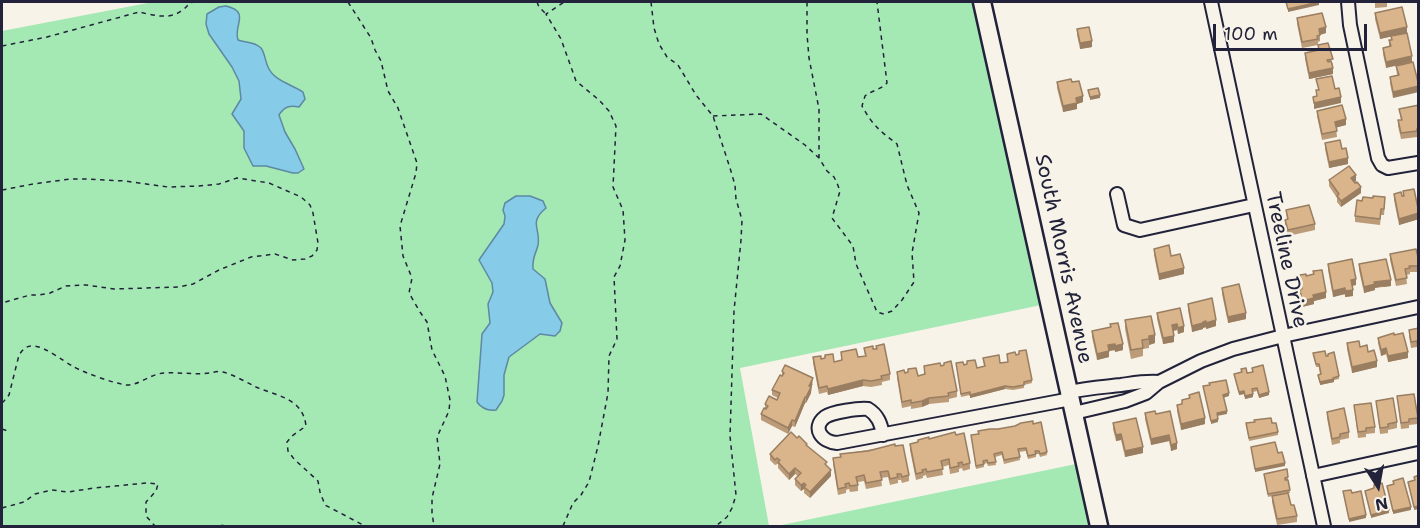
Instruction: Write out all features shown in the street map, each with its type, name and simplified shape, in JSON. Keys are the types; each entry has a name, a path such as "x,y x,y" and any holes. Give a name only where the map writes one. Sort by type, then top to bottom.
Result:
{"street":[{"name":"South Morris Avenue","path":"982,2 1099,526"},
{"name":"Treeline Drive","path":"1211,2 1324,526"},
{"path":"1348,2 1350,25 1378,158 1388,168 1419,163"},
{"path":"1117,194 1124,225 1140,230 1254,205"},
{"path":"883,435 878,417 874,412 863,408 830,415 821,422 819,428 820,435 825,440 837,443 883,435 1071,401 1125,400 1146,393 1159,382 1233,349 1419,307"},
{"path":"1071,401 1086,388 1143,381 1159,382"},
{"path":"1313,476 1419,453"}],"path":[{"path":"2,46 47,37 139,12 167,16 180,13 193,2"},
{"path":"269,2 290,2"},
{"path":"348,2 381,61 388,92 398,108 417,162 416,173 400,226 403,256 412,278 410,293 427,322 432,350 445,376 450,400 449,411 437,437 440,464 432,498 434,526"},
{"path":"537,2 561,39 576,81 609,111 616,126 613,187 623,210 625,240 620,266 614,277 617,339 609,356 608,393 598,446 589,483 573,504 563,526"},
{"path":"546,14 564,2"},
{"path":"651,2 654,28 659,44 667,57 678,65 696,95 713,116 733,177 742,220 734,311 730,436 736,495 727,517 716,526"},
{"path":"807,2 809,58 819,109 819,158"},
{"path":"713,116 761,114 806,145 819,158 834,177 840,191 832,218 853,246 856,264 877,312 884,314 892,311 914,282 912,253 919,213 907,185 897,144 880,132 868,118 862,106 865,96 872,91 881,90 887,83 877,2"},
{"path":"2,190 78,179 125,181 168,187 219,184 237,178 269,183 300,197 310,205 318,243 312,256 305,259 293,260 275,254 251,257 193,284 180,287 114,289 86,285 66,286 50,293 30,295 2,303"},
{"path":"2,403 9,395 19,355 27,346 36,346 76,368 127,385 162,373 198,374 221,371 267,392 287,398 298,407 306,419 306,426 287,442 288,451 318,482 325,505 365,526"},
{"path":"2,429 8,431"},
{"path":"2,508 24,502 35,494 52,490 68,492 147,483 158,484 156,491 146,502 146,516 155,526"},
{"path":"219,526 226,526"}],"green space":[{"path":"153,2 972,2 1041,305 740,368 769,526 2,526 2,31"},
{"path":"1076,464 1089,526 777,526"}],"water":[{"path":"226,6 238,12 240,20 238,40 258,46 274,76 303,92 305,99 299,107 287,107 279,115 304,169 298,173 266,166 253,166 244,148 244,131 232,114 241,99 239,81 209,34 206,24 207,14"},
{"path":"516,196 530,196 543,201 546,208 536,222 538,245 533,269 545,279 550,303 562,323 560,331 555,336 540,334 509,357 504,375 502,401 496,410 490,410 483,408 477,402 482,334 490,323 488,304 493,292 492,283 479,260 504,224 505,203"}],"building":[{"path":"1286,2 1319,2 1288,9"},
{"path":"1402,7 1407,27 1380,33 1375,13"},
{"path":"1322,13 1326,27 1319,29 1318,39 1302,42 1297,18"},
{"path":"1089,27 1092,41 1080,43 1077,29"},
{"path":"1407,33 1412,56 1386,62 1383,48 1391,46 1389,40 1392,40 1391,36"},
{"path":"1328,43 1333,59 1327,60 1331,61 1333,68 1309,73 1305,53 1319,50 1318,45"},
{"path":"1413,62 1419,86 1393,92 1390,77 1399,75 1396,66"},
{"path":"1332,76 1335,89 1339,88 1341,97 1314,103 1313,97 1317,96 1316,90 1319,90 1316,79"},
{"path":"1071,79 1072,82 1079,81 1083,96 1076,98 1077,103 1063,106 1057,82"},
{"path":"1098,88 1100,95 1090,97 1088,90"},
{"path":"1342,105 1346,119 1335,122 1337,131 1322,134 1317,111"},
{"path":"1419,105 1419,128 1417,131 1401,133 1398,120 1402,120 1399,109"},
{"path":"1340,140 1342,149 1346,148 1348,158 1329,162 1325,143"},
{"path":"1349,166 1356,175 1351,178 1361,187 1341,201 1329,180"},
{"path":"1414,189 1419,213 1399,219 1394,194 1401,192 1404,196 1403,191"},
{"path":"1373,196 1385,197 1380,219 1355,216 1357,200 1362,201 1363,197 1373,198"},
{"path":"1309,205 1315,224 1288,230 1285,220 1288,219 1286,210"},
{"path":"1169,245 1171,256 1180,254 1184,268 1159,274 1154,249"},
{"path":"1416,249 1419,266 1409,266 1410,268 1405,269 1407,278 1396,280 1390,254"},
{"path":"1352,259 1356,279 1351,280 1353,290 1345,291 1345,288 1333,291 1328,264"},
{"path":"1386,259 1391,280 1374,282 1375,284 1364,287 1359,264"},
{"path":"1322,270 1326,292 1302,301 1300,275 1306,274 1306,276 1314,274 1313,271"},
{"path":"1239,284 1246,313 1228,317 1222,288"},
{"path":"1212,298 1216,320 1192,326 1188,304"},
{"path":"1180,308 1184,326 1178,328 1177,324 1172,325 1174,336 1163,338 1157,313"},
{"path":"1151,316 1155,335 1142,340 1143,348 1131,350 1125,320"},
{"path":"1118,323 1123,344 1108,345 1109,351 1097,354 1092,331"},
{"path":"1419,328 1418,349 1417,341 1411,342 1409,330"},
{"path":"1394,333 1394,335 1403,333 1408,352 1388,356 1386,348 1381,350 1378,338"},
{"path":"1359,341 1360,347 1367,345 1368,352 1374,350 1377,361 1352,367 1347,343"},
{"path":"884,344 890,374 881,376 882,379 863,380 828,389 827,386 819,388 813,357 821,356 821,359 825,358 825,355 833,354 834,362 842,360 841,352 856,349 858,357 866,356 864,348 873,346 873,349 877,349 876,346"},
{"path":"1026,350 1032,380 1024,382 1024,385 1005,386 970,395 970,392 961,394 956,363 963,362 964,365 967,361 975,360 977,368 985,366 983,358 999,355 1000,363 1008,362 1007,354 1015,352 1016,355 1019,351"},
{"path":"1325,351 1326,356 1334,352 1339,376 1320,382 1319,364 1316,364 1313,353"},
{"path":"951,361 957,391 948,393 949,396 911,403 911,400 902,402 897,372 904,370 905,373 908,369 916,368 918,376 925,374 924,366 940,363 941,366"},
{"path":"785,365 813,378 795,421 792,420 788,428 761,414 768,406 765,404 769,396 777,400 780,393 772,390 780,375 784,373 782,371"},
{"path":"1263,365 1269,392 1259,395 1257,388 1252,389 1253,394 1245,396 1244,391 1239,392 1234,374 1246,368 1247,373 1253,372 1252,368"},
{"path":"1226,380 1229,393 1223,395 1227,411 1217,413 1218,419 1211,421 1203,386"},
{"path":"1199,392 1205,418 1181,424 1177,405 1182,404 1182,400 1190,398 1189,395"},
{"path":"1414,394 1418,418 1401,423 1397,396"},
{"path":"1393,398 1397,422 1380,428 1376,401"},
{"path":"1371,403 1375,427 1358,432 1354,405"},
{"path":"1344,408 1349,432 1332,439 1327,412"},
{"path":"1155,411 1156,414 1170,411 1177,443 1171,445 1169,435 1151,439 1145,413"},
{"path":"1136,418 1143,447 1125,451 1121,434 1116,435 1113,423"},
{"path":"1271,418 1272,423 1276,423 1278,432 1249,438 1246,423"},
{"path":"1033,421 1033,424 1041,422 1047,452 1040,454 1039,451 1035,451 1036,454 1028,456 1026,448 1018,449 1020,457 1004,460 1002,452 994,454 996,462 988,463 987,460 983,461 984,464 976,466 971,435 979,434 978,431"},
{"path":"791,432 797,438 799,436 806,445 827,462 825,464 831,470 810,492 804,487 806,485 804,483 801,485 795,479 801,473 795,468 789,474 778,462 780,460 777,458 775,460 770,454"},
{"path":"955,432 956,435 964,433 970,463 963,465 962,462 958,463 959,466 950,468 949,459 941,461 943,469 927,472 926,469 916,474 910,444 929,437 929,439"},
{"path":"1275,442 1278,453 1282,452 1285,463 1255,469 1251,447"},
{"path":"895,444 895,446 903,445 909,475 902,477 901,474 897,474 898,477 890,479 888,471 880,472 882,480 866,483 864,475 856,477 858,485 850,486 849,483 845,484 846,487 838,489 833,458 841,457 840,454 868,451"},
{"path":"1287,469 1288,477 1285,480 1288,480 1290,490 1268,494 1264,474"},
{"path":"1419,475 1419,506 1414,507 1408,482 1415,480 1414,477"},
{"path":"1403,478 1411,507 1393,511 1387,486"},
{"path":"1382,483 1389,510 1371,515 1365,491"},
{"path":"1351,490 1352,493 1361,491 1366,515 1349,519 1343,491"},
{"path":"1288,493 1297,516 1277,519 1272,496"}]}
